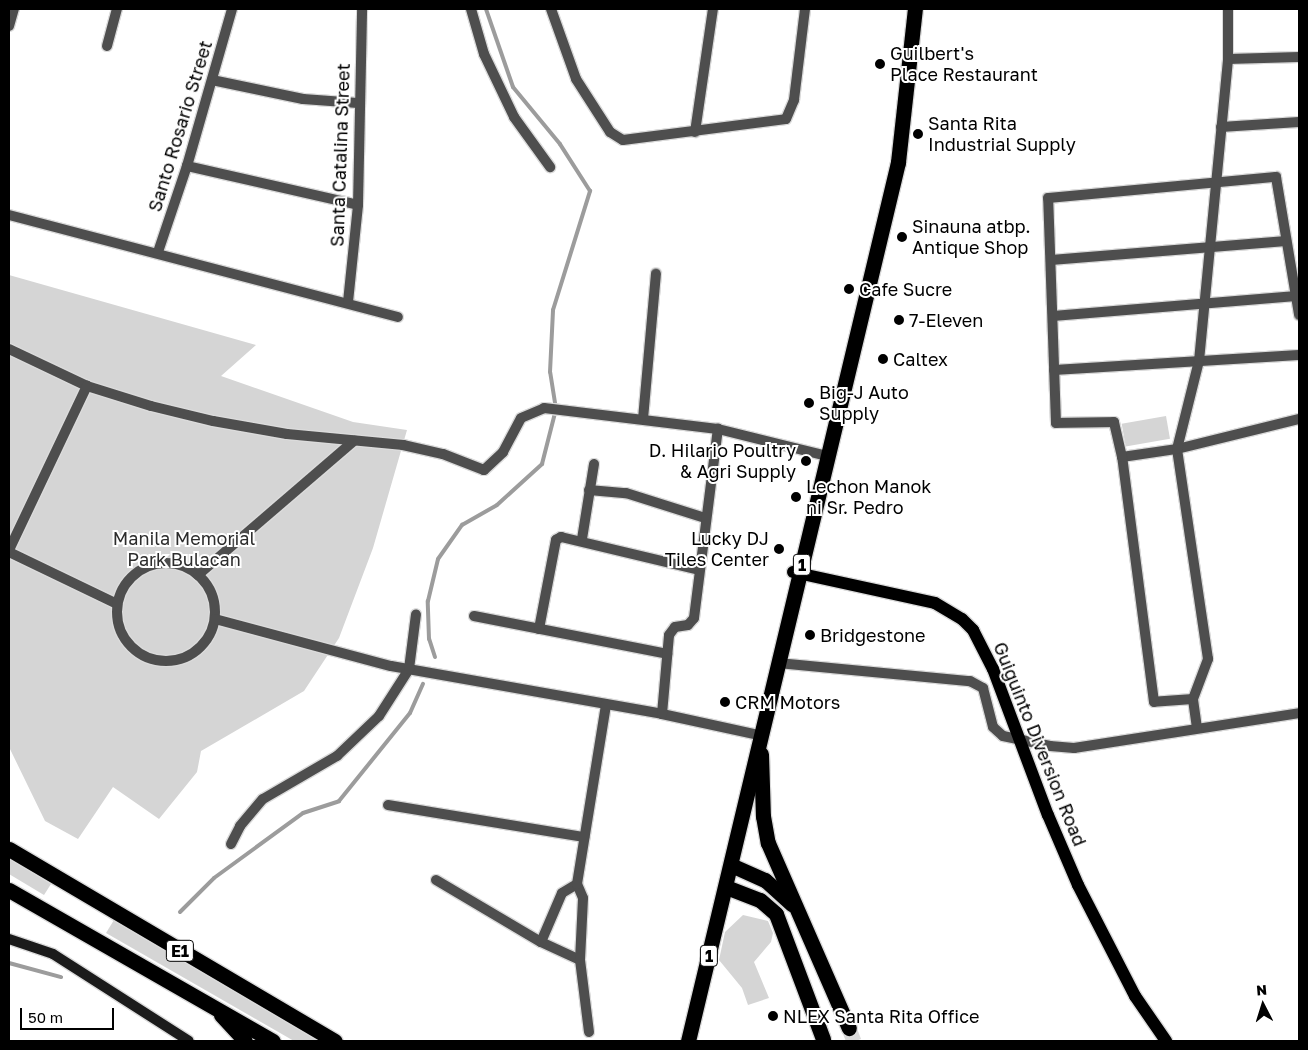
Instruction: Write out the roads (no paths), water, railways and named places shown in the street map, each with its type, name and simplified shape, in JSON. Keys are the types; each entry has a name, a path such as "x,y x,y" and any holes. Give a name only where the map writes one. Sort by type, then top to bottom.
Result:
{"highway":[{"name":"1","path":"688,1041 898,162 915,9"},
{"path":"761,741 766,834 795,907 849,1028"},
{"name":"E1","path":"9,849 335,1041"},
{"path":"731,865 765,880 795,907"},
{"path":"726,887 760,900 776,914 823,1039"},
{"name":"E1","path":"9,890 272,1041"},
{"path":"217,1010 236,1035 245,1041"}],"main road":[{"name":"Guiguinto Diversion Road","path":"793,572 918,598 935,603 962,619 980,642 1022,740 1048,815 1078,885 1135,996 1166,1041"},
{"path":"9,939 52,954 189,1041"}],"street":[{"path":"9,26 14,9"},
{"path":"107,46 117,9"},
{"name":"Santo Rosario Street","path":"158,252 187,166 232,9"},
{"name":"Santa Catalina Street","path":"348,302 358,205 358,102 362,9"},
{"path":"471,9 484,54 514,117 550,167"},
{"path":"551,9 576,78 610,132 623,140 786,119 794,100 805,9"},
{"path":"695,132 713,9"},
{"path":"1197,728 1193,699 1208,659 1177,449 1199,361 1228,59 1228,9"},
{"path":"1228,59 1299,57"},
{"path":"212,80 303,100 358,102"},
{"path":"1221,127 1299,122"},
{"path":"187,166 358,205"},
{"path":"1193,699 1154,702 1122,457 1114,422 1056,423 1048,198 1276,177 1299,315"},
{"path":"9,215 158,252 398,317"},
{"path":"1051,260 1286,241"},
{"path":"643,419 656,274"},
{"path":"1052,316 1296,296"},
{"path":"9,349 87,386 213,422 354,441 402,444 444,454 484,470 503,452 521,418 544,408 718,429 827,456"},
{"path":"1054,370 1299,355"},
{"path":"87,386 9,551 117,604"},
{"path":"1122,457 1177,449 1299,419"},
{"path":"662,714 671,630 688,625 694,618 705,518 718,429"},
{"path":"198,575 354,441"},
{"path":"582,539 594,464"},
{"path":"590,490 626,493 705,518"},
{"path":"539,629 556,540 561,536 582,539 699,570"},
{"path":"171,563 198,575 212,595 215,619 209,635 199,648 186,657 169,661 153,659 138,652 126,641 118,623 117,604 126,584 142,569 171,563"},
{"path":"231,844 240,826 263,799 337,756 379,716 409,669 416,614"},
{"path":"474,616 667,654"},
{"path":"215,619 335,654 662,714 761,741"},
{"path":"778,663 970,681 983,688 992,727 1003,736 1074,748 1299,713"},
{"path":"589,1032 580,960 583,898 577,884 606,704"},
{"path":"388,805 584,837"},
{"path":"436,880 541,942 580,960"},
{"path":"541,942 562,893 577,884"}],"waterway":[{"path":"435,657 429,639 428,601 438,559 462,525 497,505 542,464 556,409 550,372 553,310 590,191 560,144 513,87 486,9"},
{"path":"180,912 214,878 303,813 339,801 410,713 423,684"},
{"path":"9,963 61,977"}],"tunnel":[{"path":"849,1028 854,1041"}],"place":[{"name":"Guilbert's Place Restaurant","path":"880,64"},
{"name":"Santa Rita Industrial Supply","path":"918,134"},
{"name":"Sinauna atbp. Antique Shop","path":"902,237"},
{"name":"Cafe Sucre","path":"849,289"},
{"name":"7-Eleven","path":"899,320"},
{"name":"Caltex","path":"883,359"},
{"name":"Big-J Auto Supply","path":"809,403"},
{"name":"D. Hilario Poultry & Agri Supply","path":"806,461"},
{"name":"Lechon Manok ni Sr. Pedro","path":"796,497"},
{"name":"Lucky DJ Tiles Center","path":"779,549"},
{"name":"Bridgestone","path":"810,635"},
{"name":"CRM Motors","path":"725,702"},
{"name":"NLEX Santa Rita Office","path":"773,1016"}],"park label":[{"name":"Manila Memorial Park Bulacan","path":"184,549"}]}
